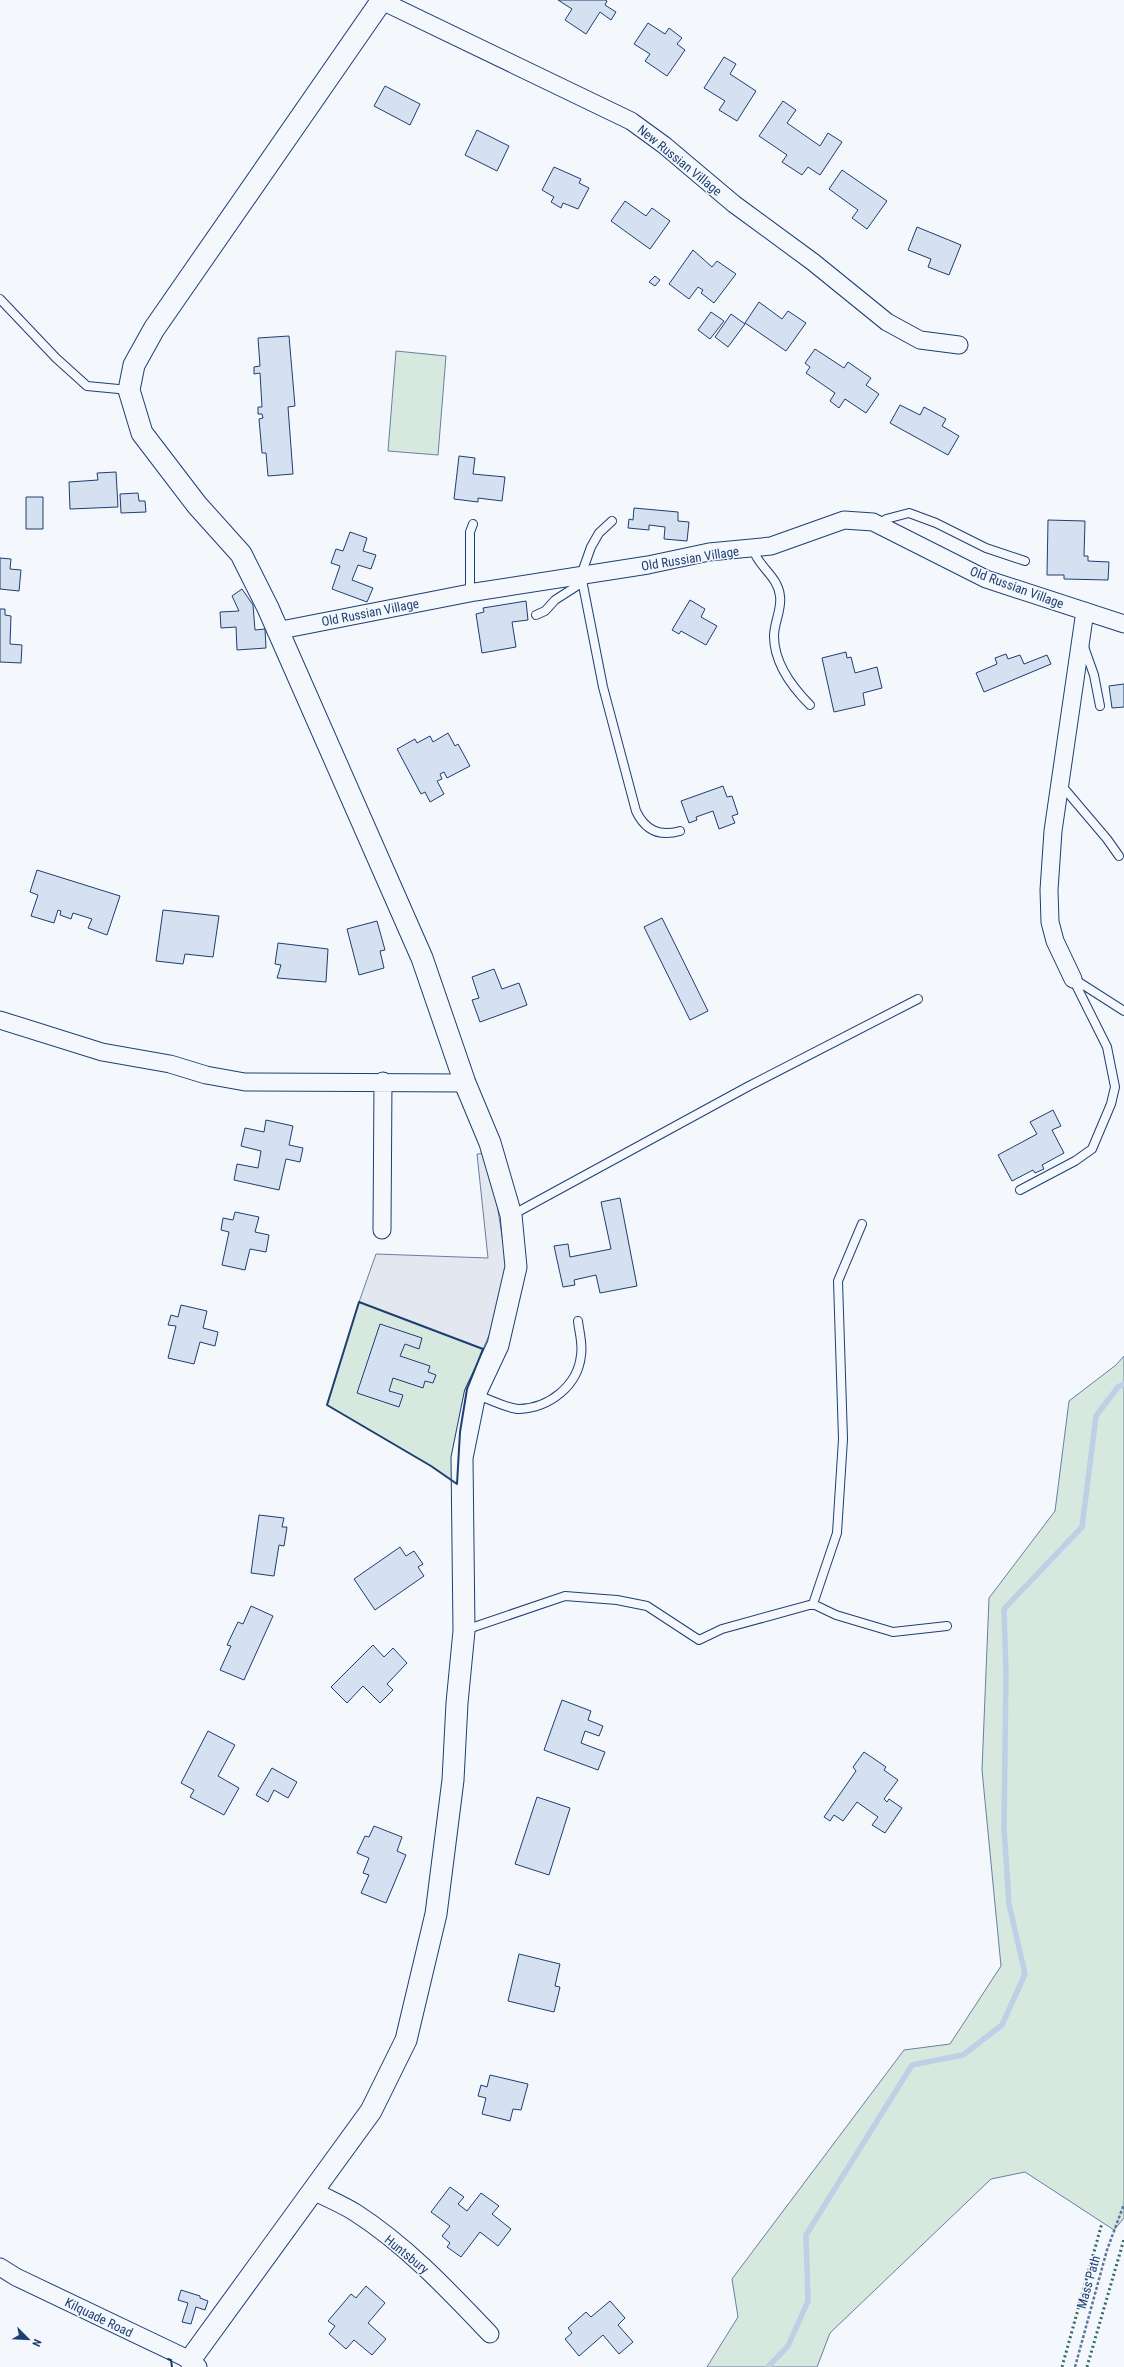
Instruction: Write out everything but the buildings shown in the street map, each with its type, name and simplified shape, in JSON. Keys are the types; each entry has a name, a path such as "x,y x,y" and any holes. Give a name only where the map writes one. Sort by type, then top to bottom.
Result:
{"street":[{"name":"New Russian Village","path":"382,1 630,121 664,145 734,204 808,258 886,322 920,340 959,345"},
{"path":"194,2364 312,2190 371,2111 406,2040 436,1914 453,1780 457,1703 464,1631 462,1458 475,1394 498,1345 516,1267 511,1215 490,1143 465,1083 422,958 276,631 268,608 241,554 198,505 142,433 129,390 134,365 154,329 382,1"},
{"name":"Old Russian Village","path":"276,631 470,593 582,578 709,552 753,549 785,542 844,520 874,522 986,579 1124,624"},
{"path":"1073,979 1055,941 1050,922 1049,890 1053,839 1085,611"},
{"path":"0,1020 102,1052 170,1064 206,1075 245,1082 383,1082 441,1085 465,1083"},
{"path":"382,1230 383,1082"},
{"name":"Huntsbury","path":"312,2190 355,2213 395,2243 432,2274 490,2334"},
{"name":"Kilquade Road","path":"0,2267 16,2277 194,2364"}],"lane":[{"path":"0,299 56,358 87,386 129,390"},
{"path":"879,525 886,519 909,513 936,523 986,548 1025,561"},
{"path":"612,521 595,540 585,560 582,578 603,688 636,811 642,823 663,834 680,831"},
{"path":"470,593 470,532 473,524"},
{"path":"753,549 756,560 768,570 780,596 774,636 785,674 791,685 810,705"},
{"path":"536,615 582,578"},
{"path":"1080,641 1085,645 1094,675 1100,706"},
{"path":"1061,784 1119,856"},
{"path":"1073,979 1124,1011"},
{"path":"1020,1190 1092,1149 1111,1104 1115,1087 1107,1047 1073,979"},
{"path":"511,1215 749,1086 918,999"},
{"path":"813,1604 837,1533 843,1439 838,1281 862,1224"},
{"path":"475,1394 518,1409 542,1404 564,1391 575,1376 582,1354 578,1321"},
{"path":"464,1631 565,1596 617,1600 647,1606 699,1640 722,1629 813,1604 836,1616 893,1632 947,1626"}],"path":[{"name":"Mass Path","path":"1074,2367 1107,2250 1124,2204"}],"shaded area":[{"path":"396,351 446,356 438,455 388,451"},
{"path":"489,1153 510,1287 483,1349 359,1302 376,1254 488,1258 477,1154"},
{"path":"359,1302 483,1349 467,1389 457,1484 431,1466 327,1405"},
{"path":"1124,1356 1124,2218 1114,2230 1025,2172 991,2179 830,2333 817,2367 707,2367 738,2317 732,2279 904,2050 950,2044 1001,1966 982,1770 989,1598 1055,1511 1069,1401 1116,1365"}],"waterway":[{"path":"768,2367 788,2346 808,2301 806,2235 912,2065 963,2055 1002,2025 1025,1974 1009,1904 1004,1828 1006,1672 1004,1609 1082,1527 1096,1416 1118,1387 1124,1384"}],"hedge":[{"path":"1062,2367 1102,2223"},
{"path":"1087,2367 1124,2239"}],"wall":[{"path":"359,1302 483,1349 467,1389 460,1432 457,1484 431,1466 327,1405 359,1302"},
{"path":"168,2359 171,2360 172,2367"}]}
